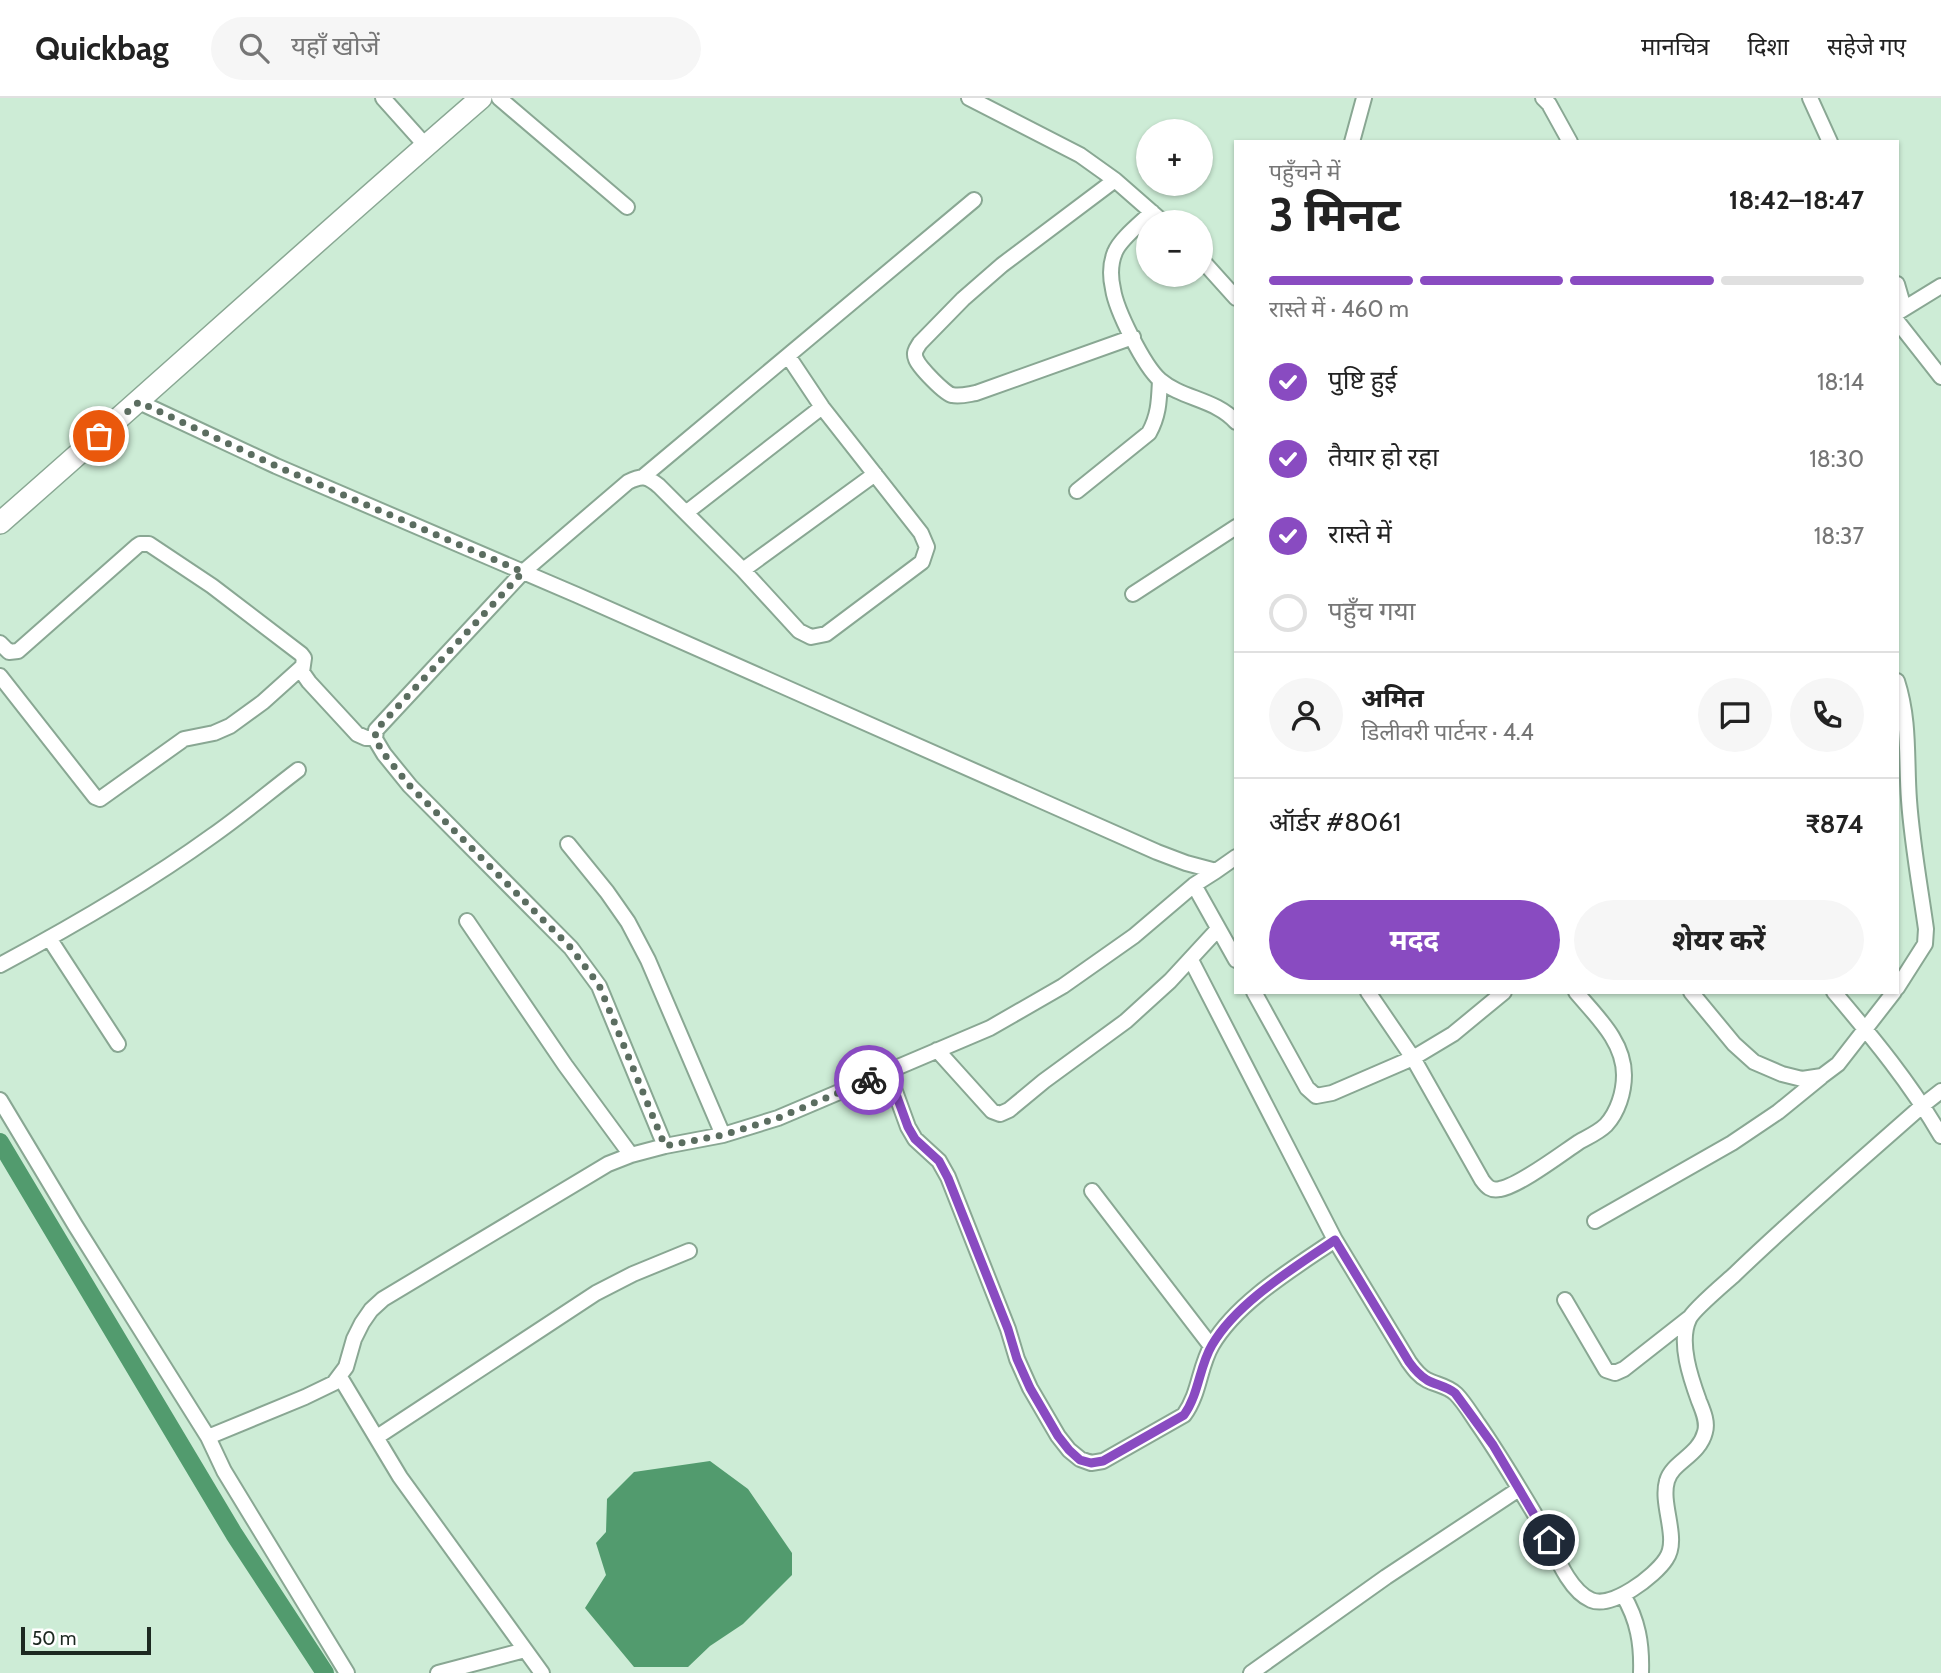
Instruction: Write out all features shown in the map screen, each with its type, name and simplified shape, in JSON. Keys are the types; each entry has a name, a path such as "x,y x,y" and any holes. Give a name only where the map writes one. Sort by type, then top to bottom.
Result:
{"main road":[{"path":"0,523 481,98"}],"street":[{"path":"383,98 426,146"},
{"path":"499,98 627,207"},
{"path":"969,98 1080,155 1150,210"},
{"path":"1353,140 1364,98"},
{"path":"1810,98 1829,140"},
{"path":"1550,100 1569,140"},
{"path":"1115,180 1002,265 963,299 915,351 916,359 943,390 950,395 961,395 976,393 1133,337"},
{"path":"665,1146 599,985 592,974 571,948 410,786 384,754 375,738 376,730 523,572 628,482 644,476 974,200"},
{"path":"1136,228 1116,248 1111,266 1113,291 1121,314 1148,365 1160,380 1212,404 1234,420"},
{"path":"1213,272 1234,296"},
{"path":"1941,286 1899,314 1941,377"},
{"path":"644,476 650,478 687,512 799,631 811,637 826,634 922,562 927,547 921,533 822,407 788,356"},
{"path":"1077,491 1149,433 1156,420 1160,380"},
{"path":"139,402 276,466 1157,852 1216,871"},
{"path":"687,512 822,407"},
{"path":"743,569 875,474"},
{"path":"1133,594 1234,528"},
{"path":"0,667 6,648 18,651 137,546 145,543 212,586 303,656 303,674 309,682 357,733 366,738 375,738"},
{"path":"0,676 86,786 100,799 184,739 214,733 230,726 263,702 302,667"},
{"path":"1899,689 1908,737 1909,800 1926,929 1925,943 1899,984"},
{"path":"0,965 156,873 212,836 298,770"},
{"path":"568,844 607,891 628,922 648,960 723,1135"},
{"path":"208,1437 305,1398 334,1383 346,1367 362,1323 383,1299 608,1164 631,1155 723,1135 778,1118 990,1027 1063,985 1134,936 1194,885 1234,858"},
{"path":"1194,885 1234,957"},
{"path":"467,921 565,1065 631,1155"},
{"path":"937,1050 992,1111 1000,1114 1009,1110 1126,1021 1191,960 1218,929"},
{"path":"49,938 118,1044"},
{"path":"1925,943 1941,939"},
{"path":"1191,960 1335,1240 1409,1362 1419,1375 1455,1393 1493,1445 1578,1593 1594,1601 1608,1602 1623,1595 1653,1573 1667,1558 1671,1548 1664,1494 1666,1483 1673,1470 1697,1449 1706,1430 1684,1339 1689,1318"},
{"path":"1255,994 1307,1087 1317,1096 1332,1093 1413,1058 1453,1034 1502,994"},
{"path":"1369,994 1413,1058 1482,1180 1489,1188 1497,1190 1508,1187 1606,1125 1617,1108 1623,1091 1621,1053 1609,1032 1578,994"},
{"path":"1692,994 1734,1044 1754,1062 1802,1079 1822,1076"},
{"path":"1836,994 1923,1105 1941,1136"},
{"path":"1595,1221 1732,1143 1778,1111 1838,1064 1892,994"},
{"path":"888,1072 908,1127 915,1139 939,1161 948,1178 1030,1388 1058,1436 1080,1460 1091,1463 1103,1461 1184,1415 1197,1392 1211,1346 1224,1328 1273,1282 1335,1240"},
{"path":"1565,1300 1606,1370 1615,1374 1625,1369 1689,1318 1757,1253 1941,1091"},
{"path":"0,1100 208,1437 224,1471 348,1673"},
{"path":"1092,1191 1211,1346"},
{"path":"377,1437 596,1293 633,1274 690,1251"},
{"path":"340,1377 400,1477 542,1673"},
{"path":"1251,1673 1387,1577 1519,1489"},
{"path":"1623,1595 1637,1625 1642,1651 1641,1673"},
{"path":"438,1673 525,1650"}],"shaded area":[{"path":"710,1461 748,1489 792,1553 792,1575 743,1624 710,1646 688,1667 634,1667 585,1608 606,1575 596,1543 606,1532 607,1499 634,1472"}],"waterway":[{"path":"0,1142 234,1534 325,1673"}],"way so far":[{"path":"99,436 139,402 276,466 523,572 376,730 375,738 384,754 410,786 571,948 592,974 599,985 665,1146 723,1135 778,1118 869,1080"}],"route":[{"path":"869,1080 888,1072 908,1127 915,1139 939,1161 1030,1388 1058,1436 1080,1460 1091,1463 1103,1461 1184,1415 1197,1392 1211,1346 1224,1328 1273,1282 1335,1240 1409,1362 1419,1375 1455,1393 1493,1445 1549,1540"}]}
